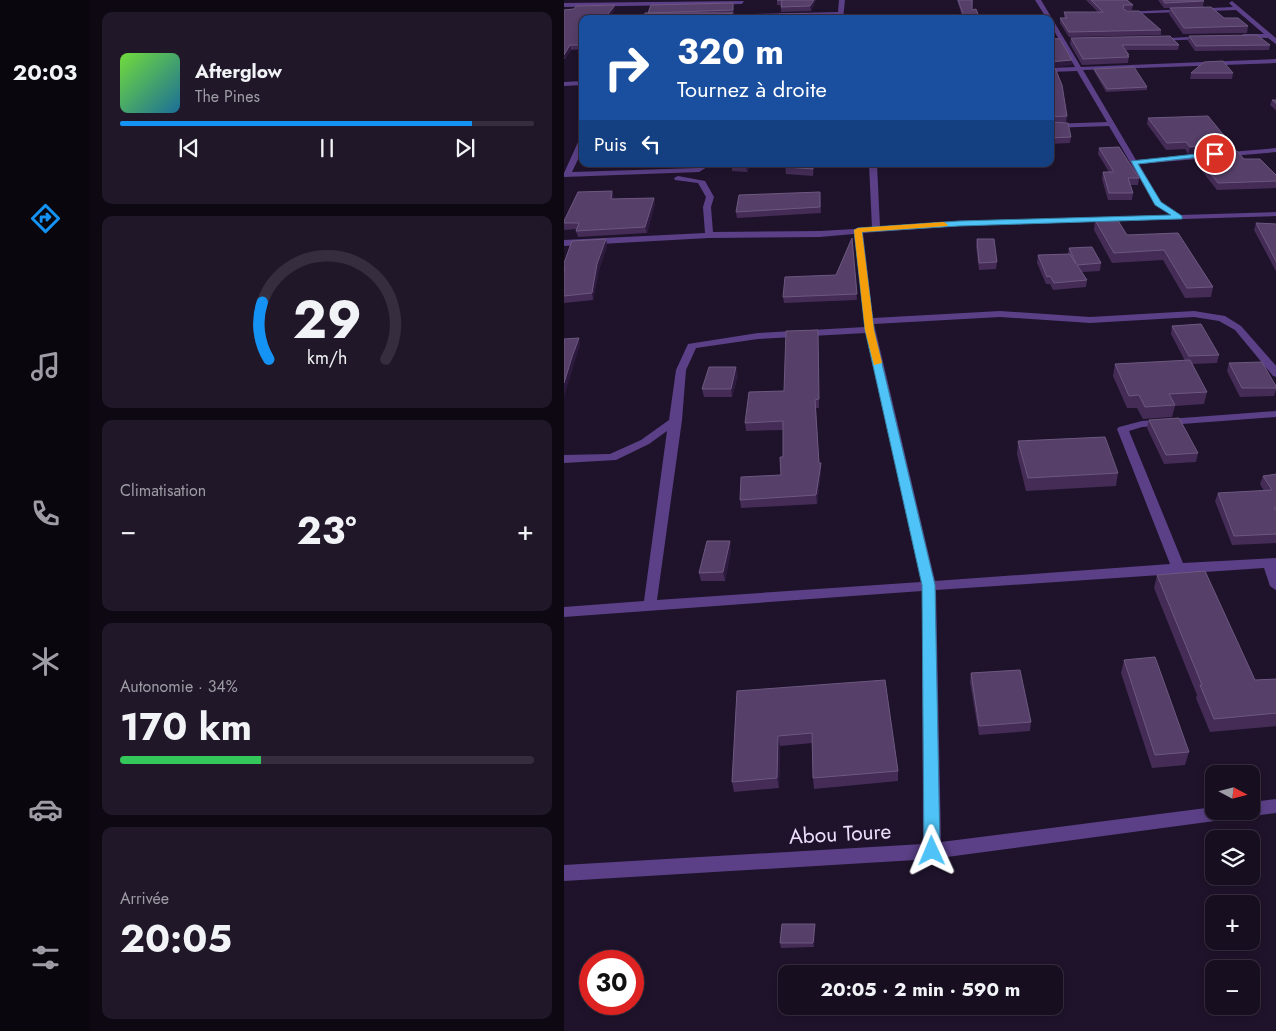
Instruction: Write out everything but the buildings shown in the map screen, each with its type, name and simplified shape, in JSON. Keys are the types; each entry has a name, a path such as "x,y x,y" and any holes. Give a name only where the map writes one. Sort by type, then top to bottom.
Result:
{"street":[{"path":"840,15 842,0"},
{"path":"1038,0 1047,15"},
{"path":"1228,0 1276,43"},
{"path":"564,5 742,1 743,15"},
{"path":"633,15 641,2"},
{"path":"1126,12 1237,8"},
{"path":"1054,28 1060,41 1080,70 1158,203 1179,217"},
{"path":"1238,36 1268,36"},
{"path":"1151,39 1209,37"},
{"path":"1060,41 1073,40"},
{"path":"1054,70 1276,61"},
{"path":"564,84 579,84"},
{"path":"1054,126 1112,124"},
{"path":"579,148 566,175 613,175 699,170 704,167"},
{"path":"1134,162 1276,150"},
{"path":"873,167 876,228"},
{"path":"613,175 701,181 710,197 707,207 709,235"},
{"path":"564,243 709,235 795,236 876,228 1276,214"},
{"path":"858,230 869,326 929,585 932,851"},
{"path":"650,605 676,420 681,370 692,346 713,340 1000,314 1090,320 1194,314 1222,318 1238,328 1276,374"},
{"path":"1178,568 1123,429 1142,424 1276,414"},
{"path":"564,459 612,456 645,442 676,420"},
{"path":"564,612 1178,568 1273,564 1276,586"},
{"path":"1260,808 1276,806"},
{"name":"Abou Toure","path":"564,874 932,851 1205,815"}],"slow traffic":[{"path":"877,363 870,330 858,230 944,225"}],"route":[{"path":"932,851 929,585 870,330 858,230 959,224 1179,217 1158,203 1134,162 1215,154"}]}
